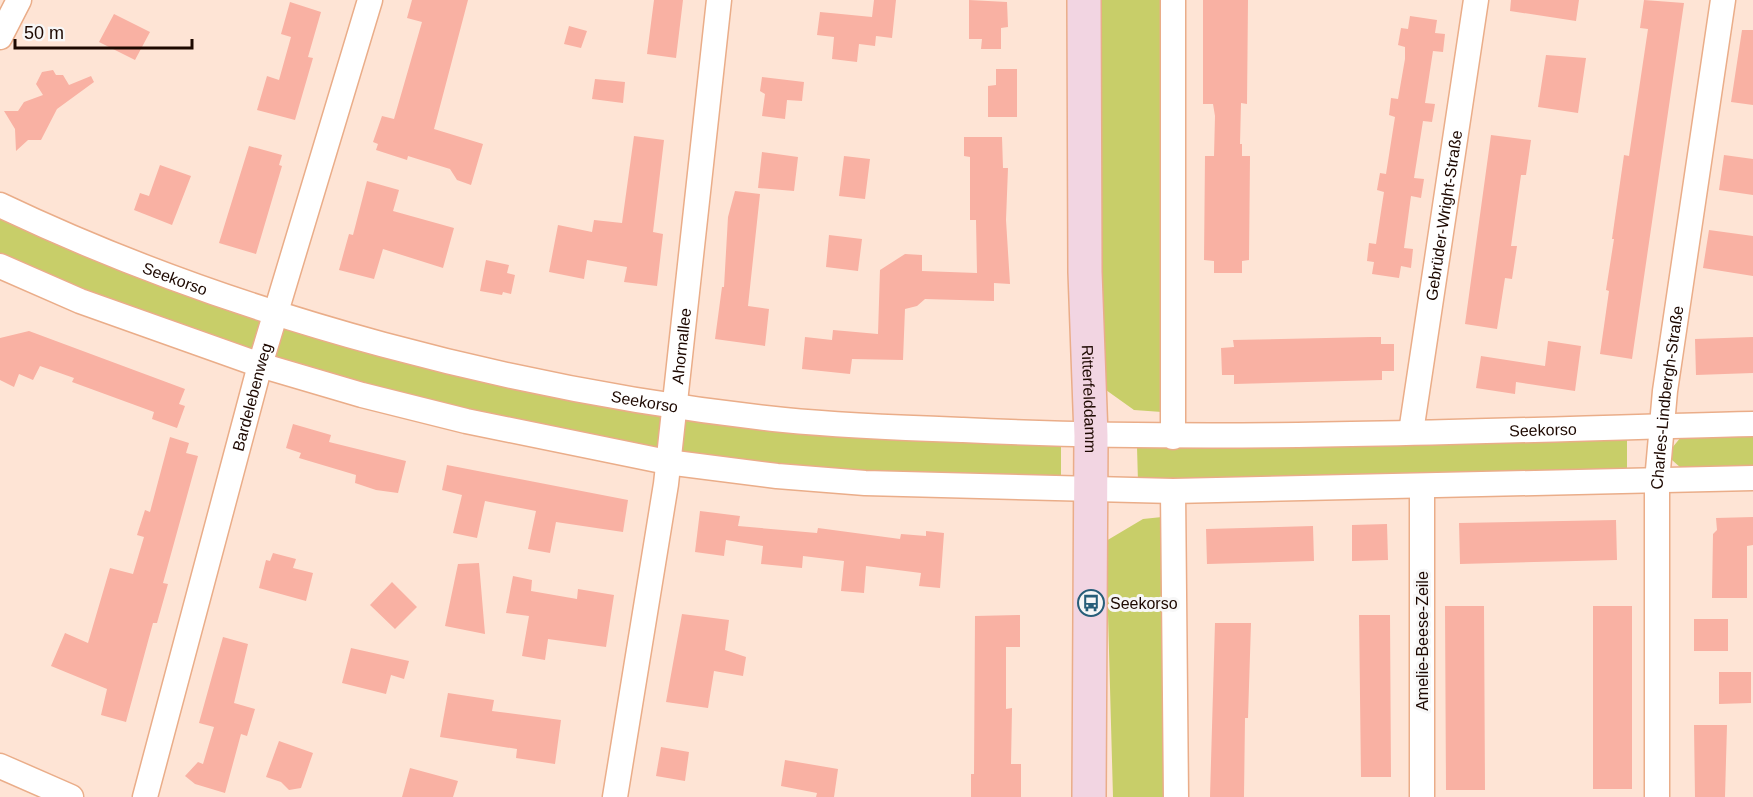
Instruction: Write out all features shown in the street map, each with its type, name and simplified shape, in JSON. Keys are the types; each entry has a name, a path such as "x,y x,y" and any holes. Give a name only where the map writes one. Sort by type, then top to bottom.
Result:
{"main road":[{"name":"Ritterfelddamm","path":"1084,0 1085,272 1091,436 1089,797"}],"street":[{"path":"0,38 19,0"},
{"name":"Bardelebenweg","path":"145,797 260,365 370,0"},
{"name":"Ahornallee","path":"615,797 666,484 719,0"},
{"path":"1173,0 1173,437"},
{"name":"Gebrüder-Wright-Straße","path":"1411,432 1476,0"},
{"name":"Charles-Lindbergh-Straße","path":"1657,797 1657,481 1665,391 1723,0"},
{"name":"Seekorso","path":"0,205 113,254 276,312 477,367 674,406 785,420 862,426 1091,436 1173,437 1753,424"},
{"path":"0,266 80,301 260,365 466,421 667,462 777,476 865,483 1173,491 1753,478"},
{"name":"Amelie-Beese-Zeile","path":"1422,486 1422,797"},
{"path":"1173,491 1176,797"},
{"path":"0,766 71,797"}],"green space":[{"path":"1096,0 1162,0 1162,412 1134,410 1106,390 1098,211"},
{"path":"0,216 261,320 256,348 250,351 94,296 0,255"},
{"path":"286,327 662,416 659,445 655,448 471,412 276,360 273,354 281,329"},
{"path":"685,417 1061,444 1061,480 802,468 683,453 679,451"},
{"path":"1753,433 1753,468 1681,468 1672,460 1672,448 1681,437"},
{"path":"1627,436 1627,471 1138,482 1137,447"},
{"path":"1162,517 1166,797 1113,797 1106,541 1143,519"}],"building":[{"path":"412,0 468,0 434,129 483,144 471,185 457,180 450,169 408,156 407,160 376,150 378,144 373,142 382,116 394,119 422,22 407,18"},
{"path":"654,0 683,0 676,58 647,54"},
{"path":"874,0 896,0 892,38 876,36 875,46 859,44 857,62 832,59 834,37 817,35 820,12 872,17"},
{"path":"969,0 1007,2 1008,27 1001,28 1001,49 981,49 982,39 969,39"},
{"path":"1203,0 1248,0 1247,104 1241,103 1240,144 1242,144 1242,156 1250,156 1249,260 1242,261 1242,273 1214,273 1214,261 1204,260 1205,156 1214,156 1215,116 1213,104 1203,104"},
{"path":"1511,0 1579,0 1576,21 1510,11"},
{"path":"1644,0 1684,3 1632,359 1600,354 1609,291 1606,290 1614,239 1612,239 1624,155 1629,156 1648,29 1640,28"},
{"path":"290,2 321,12 308,57 313,58 295,120 257,110 267,76 279,80 291,37 281,34"},
{"path":"114,14 150,32 135,60 99,42"},
{"path":"1410,16 1437,20 1435,33 1445,34 1443,52 1433,51 1425,103 1435,104 1432,122 1423,121 1414,178 1424,179 1421,198 1411,196 1404,248 1413,249 1411,268 1401,266 1399,278 1372,274 1374,262 1367,261 1369,243 1376,244 1384,192 1377,190 1380,173 1386,174 1395,117 1389,115 1391,98 1398,99 1405,59 1405,47 1398,45 1401,28 1408,29"},
{"path":"569,26 587,31 581,48 564,44"},
{"path":"1742,30 1753,30 1753,105 1731,102"},
{"path":"1546,55 1586,58 1578,113 1538,107"},
{"path":"996,69 1017,69 1017,117 988,117 988,86 996,85"},
{"path":"53,70 56,75 63,75 69,85 91,76 94,82 57,109 41,140 28,140 16,151 15,129 4,111 18,111 24,102 43,95 36,84 42,72"},
{"path":"762,77 804,82 802,101 787,100 785,119 762,116 765,94 760,91"},
{"path":"595,79 625,82 623,103 592,99"},
{"path":"1491,135 1531,140 1526,175 1521,175 1511,246 1517,246 1512,279 1505,278 1497,329 1465,324"},
{"path":"634,136 664,140 653,232 663,234 657,286 624,282 627,267 587,260 584,279 549,272 558,225 592,232 594,220 622,223"},
{"path":"964,137 1002,137 1003,168 1008,168 1006,220 1010,284 994,283 994,301 925,299 917,306 905,309 903,360 852,359 850,374 802,369 805,337 832,340 833,330 878,334 880,270 905,254 922,255 922,271 977,273 976,220 970,220 970,157 964,156"},
{"path":"249,146 282,155 279,165 282,166 256,254 219,243"},
{"path":"762,152 798,157 794,191 758,188"},
{"path":"1724,155 1753,159 1753,195 1719,190"},
{"path":"844,156 870,159 865,199 839,196"},
{"path":"160,165 191,176 172,225 134,210 140,193 149,196"},
{"path":"367,181 399,190 393,211 454,228 443,268 383,249 374,279 339,270 349,234 353,235"},
{"path":"735,191 760,194 748,306 769,309 765,346 715,339 722,287 724,287 728,217"},
{"path":"1709,230 1753,236 1753,276 1703,268"},
{"path":"829,235 862,239 858,271 826,267"},
{"path":"486,260 509,265 507,273 515,275 511,294 503,292 502,295 480,291"},
{"path":"29,331 185,389 179,404 185,406 177,428 152,419 154,412 72,382 74,378 40,366 33,380 19,374 14,387 0,380 0,338"},
{"path":"1381,337 1381,344 1394,344 1394,371 1382,371 1382,380 1234,384 1234,375 1222,375 1221,348 1234,347 1233,340"},
{"path":"1753,337 1753,373 1696,375 1695,339"},
{"path":"1548,341 1581,346 1575,391 1516,382 1515,394 1476,388 1481,356 1545,366"},
{"path":"293,424 331,435 329,442 406,461 398,493 376,490 355,483 356,475 299,458 301,453 286,448"},
{"path":"170,437 189,443 186,453 198,456 163,583 168,584 157,623 153,623 126,722 101,715 107,689 51,666 65,633 88,643 110,568 133,574 144,537 137,535 145,510 150,512"},
{"path":"447,465 628,500 623,532 556,522 550,553 528,549 536,511 485,501 477,538 453,533 462,495 442,490"},
{"path":"700,511 740,516 738,526 817,533 818,528 900,539 901,534 926,536 926,531 944,533 940,588 919,586 921,573 866,566 864,593 841,591 844,561 803,556 802,568 761,564 763,546 726,540 724,556 695,552"},
{"path":"1753,517 1753,545 1747,546 1747,598 1712,598 1713,534 1717,530 1716,518"},
{"path":"1616,520 1617,560 1460,564 1459,523"},
{"path":"1387,524 1388,560 1352,561 1352,525"},
{"path":"1313,526 1314,561 1207,564 1206,529"},
{"path":"273,553 296,559 293,568 313,573 306,601 259,588 266,560 270,561"},
{"path":"479,563 485,634 445,626 458,564"},
{"path":"513,576 532,580 531,591 577,599 578,589 614,595 606,647 548,639 545,660 522,656 529,616 506,613"},
{"path":"392,582 417,607 395,629 370,605"},
{"path":"1445,606 1484,606 1485,790 1446,790"},
{"path":"1593,606 1632,606 1632,789 1593,789"},
{"path":"682,614 729,620 725,650 746,657 743,676 714,671 708,708 666,702"},
{"path":"1020,615 1020,647 1006,647 1006,709 1012,708 1011,764 1021,764 1021,797 971,797 971,774 974,774 975,616"},
{"path":"1359,615 1390,615 1391,777 1361,777"},
{"path":"1694,619 1728,619 1728,651 1694,651"},
{"path":"1215,623 1251,623 1248,718 1245,718 1244,797 1210,797"},
{"path":"223,637 248,644 234,703 255,709 247,736 241,734 225,793 195,784 185,776 198,762 203,764 214,727 199,723"},
{"path":"351,648 409,661 404,679 391,675 386,694 342,683"},
{"path":"1719,672 1751,672 1751,703 1719,704"},
{"path":"448,693 494,700 492,711 561,720 555,764 516,758 517,749 440,737"},
{"path":"1694,725 1727,725 1725,797 1695,797"},
{"path":"279,741 313,753 301,788 289,790 281,782 266,777"},
{"path":"661,747 689,752 685,781 656,776"},
{"path":"785,760 838,769 834,797 816,797 817,793 781,786"},
{"path":"410,768 458,781 453,797 402,797"}],"place":[{"name":"Seekorso","path":"1091,603"}]}
